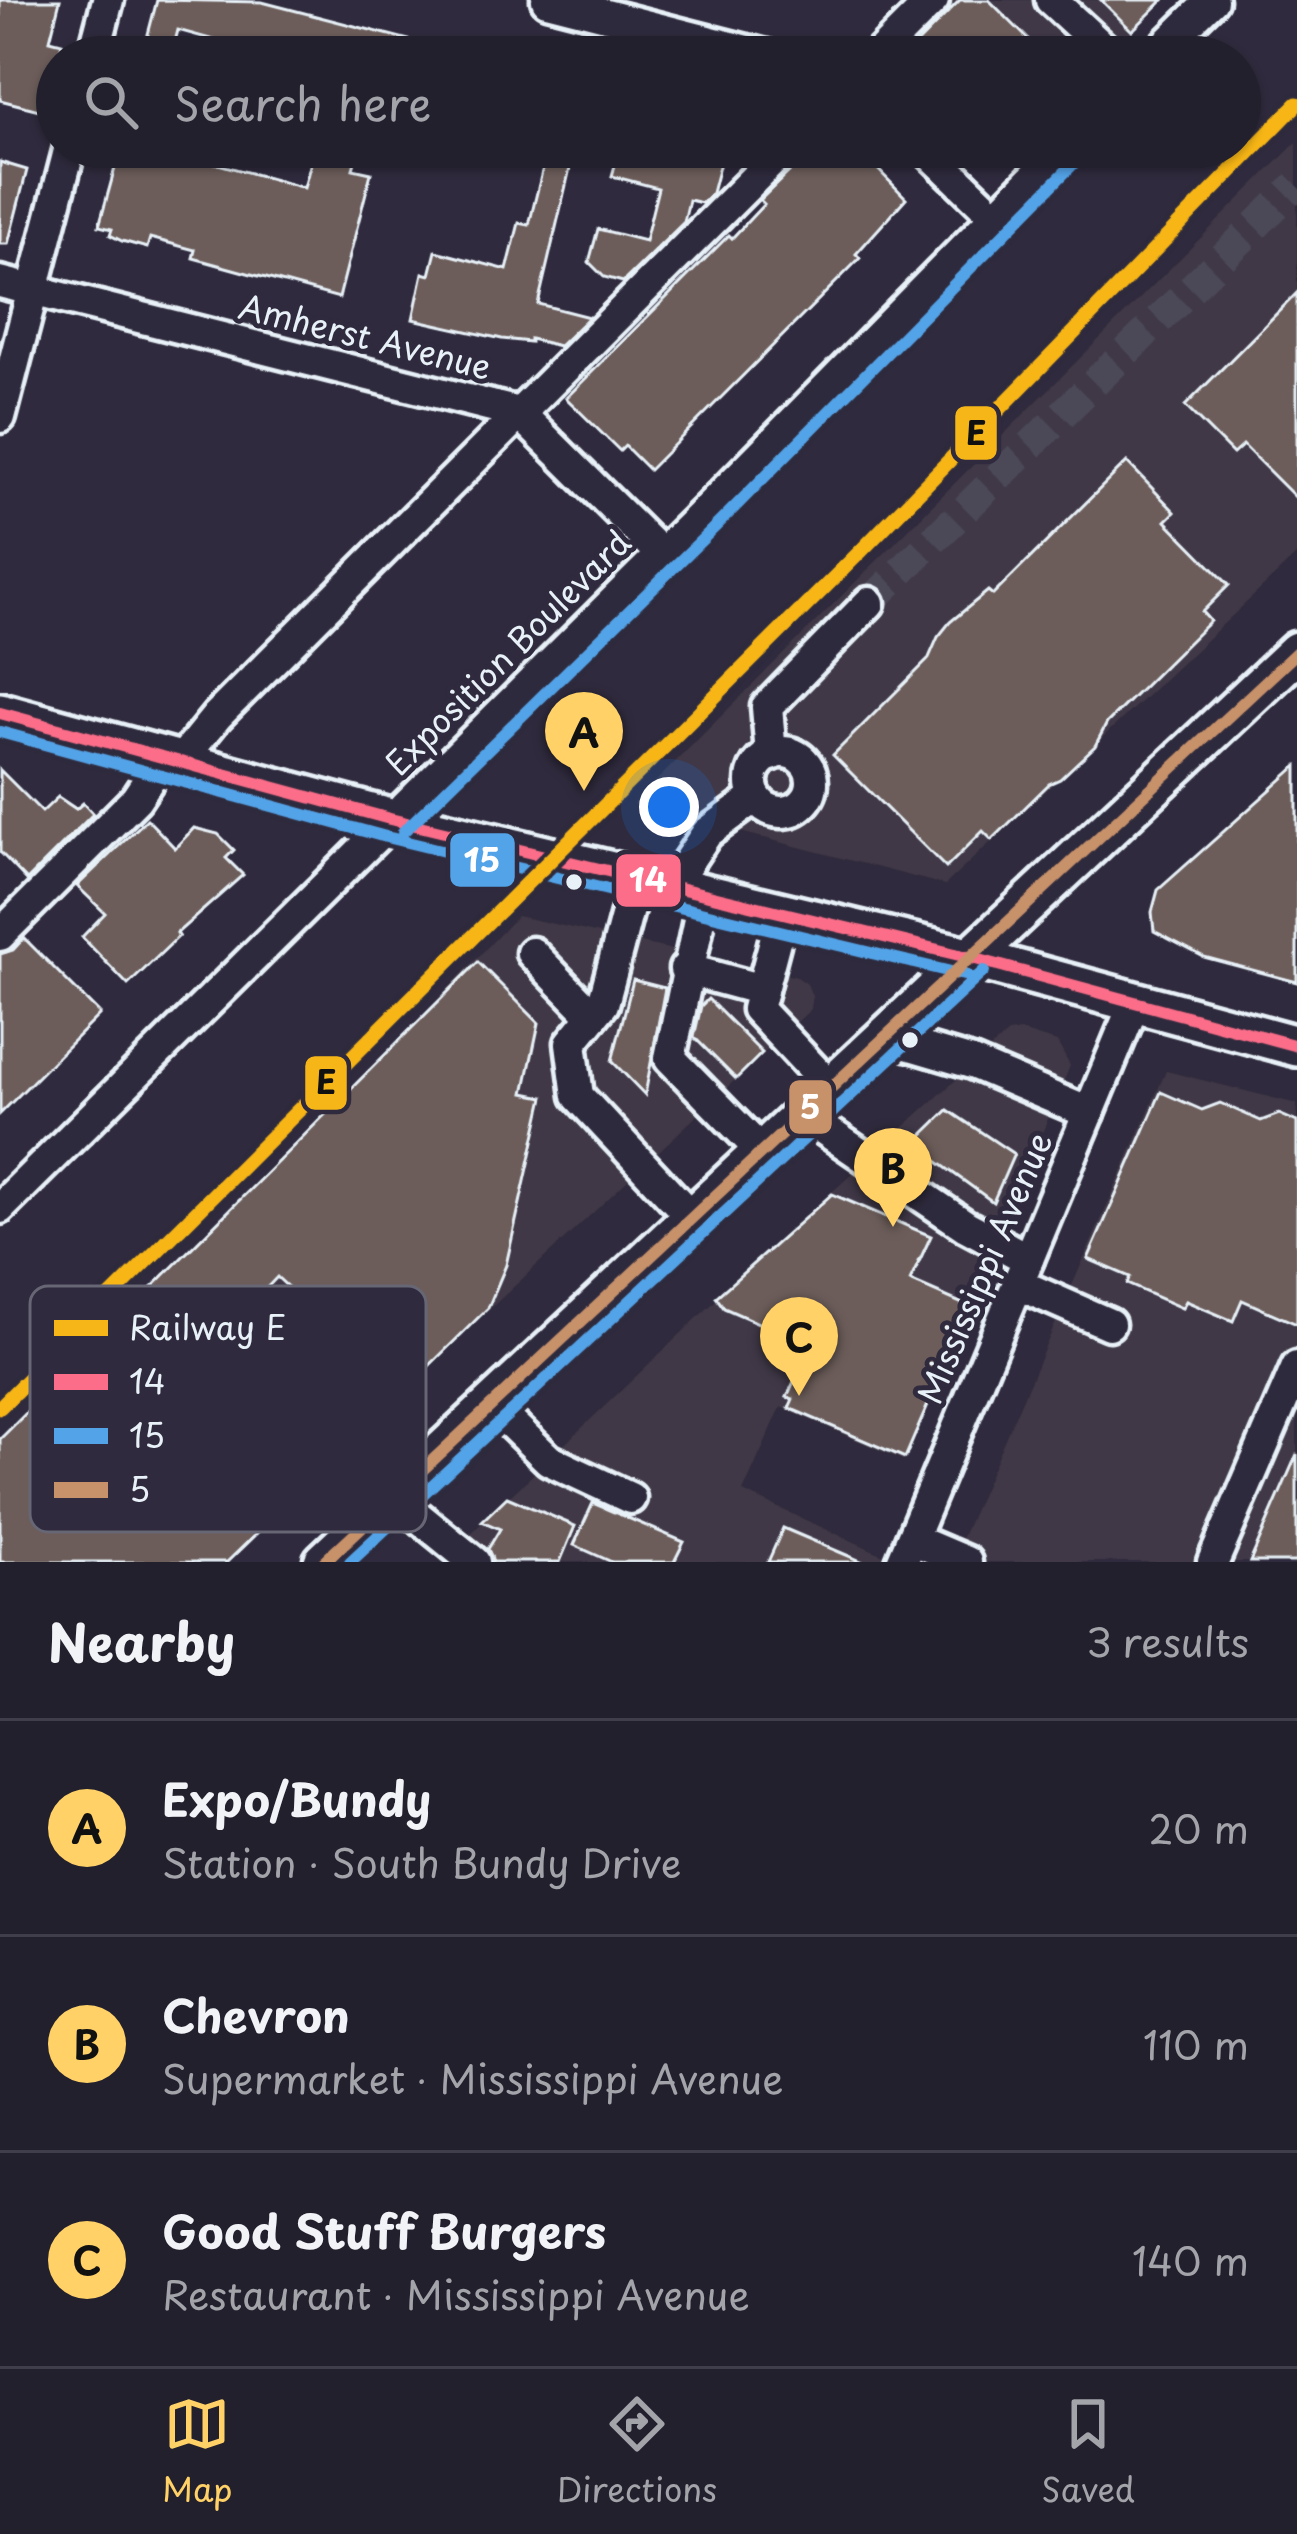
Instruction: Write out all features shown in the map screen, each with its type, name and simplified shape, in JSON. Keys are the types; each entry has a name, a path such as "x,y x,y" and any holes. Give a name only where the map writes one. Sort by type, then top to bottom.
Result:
{"main road":[{"path":"426,1466 1297,652"},
{"path":"0,713 390,819 972,958 1297,1046"},
{"path":"324,1562 356,1532"}],"street":[{"path":"99,36 108,0"},
{"path":"547,0 688,36"},
{"path":"897,36 934,0"},
{"path":"1051,0 1090,36"},
{"path":"1175,36 1212,0"},
{"path":"0,417 65,168"},
{"path":"0,935 765,168"},
{"path":"946,168 995,216"},
{"name":"Exposition Boulevard","path":"0,1208 1043,168"},
{"name":"Amherst Avenue","path":"0,281 519,413 660,553"},
{"path":"771,754 767,707 868,604"},
{"path":"771,754 800,759 811,775 809,794 797,808 779,812 756,797 752,777 771,754"},
{"path":"692,1219 578,1096 572,1043 603,1004 707,833 756,797"},
{"path":"670,887 686,969 670,1058 763,1153"},
{"path":"782,914 757,1009 818,1102 1023,1272 1109,1324"},
{"path":"532,952 593,1016"},
{"path":"686,969 762,990"},
{"name":"Mississippi Avenue","path":"907,1550 1136,1002"},
{"path":"886,1038 972,1063 1089,1113"},
{"path":"1213,1562 1297,1367"},
{"path":"492,1405 549,1460 630,1498"},
{"path":"426,1522 474,1562"},
{"path":"907,1550 966,1562"}],"shaded area":[{"path":"918,0 1165,0 1128,36 898,36"},
{"path":"1297,142 1297,555 945,885 633,804"},
{"path":"517,916 797,977 807,984 811,1009 426,1369 426,1286 166,1286"},
{"path":"1020,1031 1057,1042 1070,1066 905,1461 781,1407 743,1492 899,1562 441,1562 791,1229 1008,1033"},
{"path":"1166,1071 1297,1104 1297,1562 951,1562"},
{"path":"30,1429 30,1475 0,1461"},
{"path":"154,1532 251,1532 219,1562"}],"building":[{"path":"0,0 60,0 51,36 36,36 36,109 0,100"},
{"path":"157,0 262,2 394,36 200,36 178,30 176,36 148,36"},
{"path":"960,0 989,0 1025,36 925,36"},
{"path":"1101,0 1163,0 1132,31"},
{"path":"0,162 27,170 8,244 0,244"},
{"path":"115,168 233,168 304,188 309,168 371,173 339,298 193,258 195,250 150,238 147,248 122,241 110,235 112,229 99,226"},
{"path":"543,168 570,168 538,304 589,317 559,346 413,319 423,273 430,275 436,251 507,270 519,223 529,225"},
{"path":"614,168 719,168 712,193 702,203 689,200 684,222 623,282 604,277 589,262 598,229 645,241 658,188 612,176"},
{"path":"793,168 877,168 906,198 856,254 860,258 649,470 625,446 620,451 566,398 729,235 732,238 764,204 760,200"},
{"path":"1297,293 1297,499 1243,445 1233,454 1185,406"},
{"path":"1127,462 1175,512 1166,521 1229,585 1202,612 1210,621 1107,723 1095,746 992,840 983,831 946,868 833,755 928,660 950,622 988,591 993,595"},
{"path":"1297,766 1297,982 1204,957 1154,931 1152,912 1158,890"},
{"path":"0,770 42,812 58,797 76,809 83,803 93,814 27,880 0,852"},
{"path":"147,819 175,848 194,828 218,834 234,850 226,858 243,875 177,933 128,985 82,937 105,913 77,886"},
{"path":"24,938 100,1014 0,1114 0,954 13,950"},
{"path":"478,962 539,1023 524,1093 544,1097 506,1265 488,1308 426,1369 426,1286 287,1286 277,1277 268,1286 153,1286"},
{"path":"633,980 665,988 645,1095 612,1061"},
{"path":"708,999 762,1053 736,1079 694,1037 701,1006"},
{"path":"1161,1092 1202,1110 1220,1103 1261,1121 1279,1114 1297,1122 1297,1324 1242,1300 1233,1321 1186,1301 1182,1308 1127,1284 1130,1277 1088,1259"},
{"path":"948,1110 1014,1154 993,1202 913,1144"},
{"path":"832,1194 931,1236 910,1281 970,1307 905,1458 789,1408 793,1399 787,1397 803,1361 793,1338 724,1308 716,1297"},
{"path":"30,1409 30,1532 258,1532 227,1562 0,1562 0,1439"},
{"path":"1297,1454 1297,1562 1250,1562"},
{"path":"507,1497 575,1526 560,1562 493,1562 488,1549 500,1529 482,1521"},
{"path":"593,1503 684,1542 674,1562 612,1562 574,1545"},
{"path":"783,1528 863,1562 768,1562"}],"tunnel":[{"path":"869,603 1297,185"}],"rail line":[{"name":"E","path":"1261,141 1297,104"},
{"name":"E","path":"122,1286 861,551 1235,168"},
{"name":"E","path":"0,1407 30,1377"}],"transit line":[{"name":"15","path":"403,832 721,521 1069,168"},
{"name":"5","path":"426,1467 1297,652"},
{"name":"14","path":"0,713 390,819 972,958 1297,1046"},
{"name":"15","path":"0,732 386,837 968,976"},
{"name":"15","path":"426,1491 984,971"},
{"name":"5","path":"324,1562 356,1532"},
{"name":"15","path":"350,1562 382,1532"}],"place":[{"name":"Expo/Bundy","path":"584,791"},
{"name":"Chevron","path":"893,1227"},
{"name":"Good Stuff Burgers","path":"799,1396"}]}
